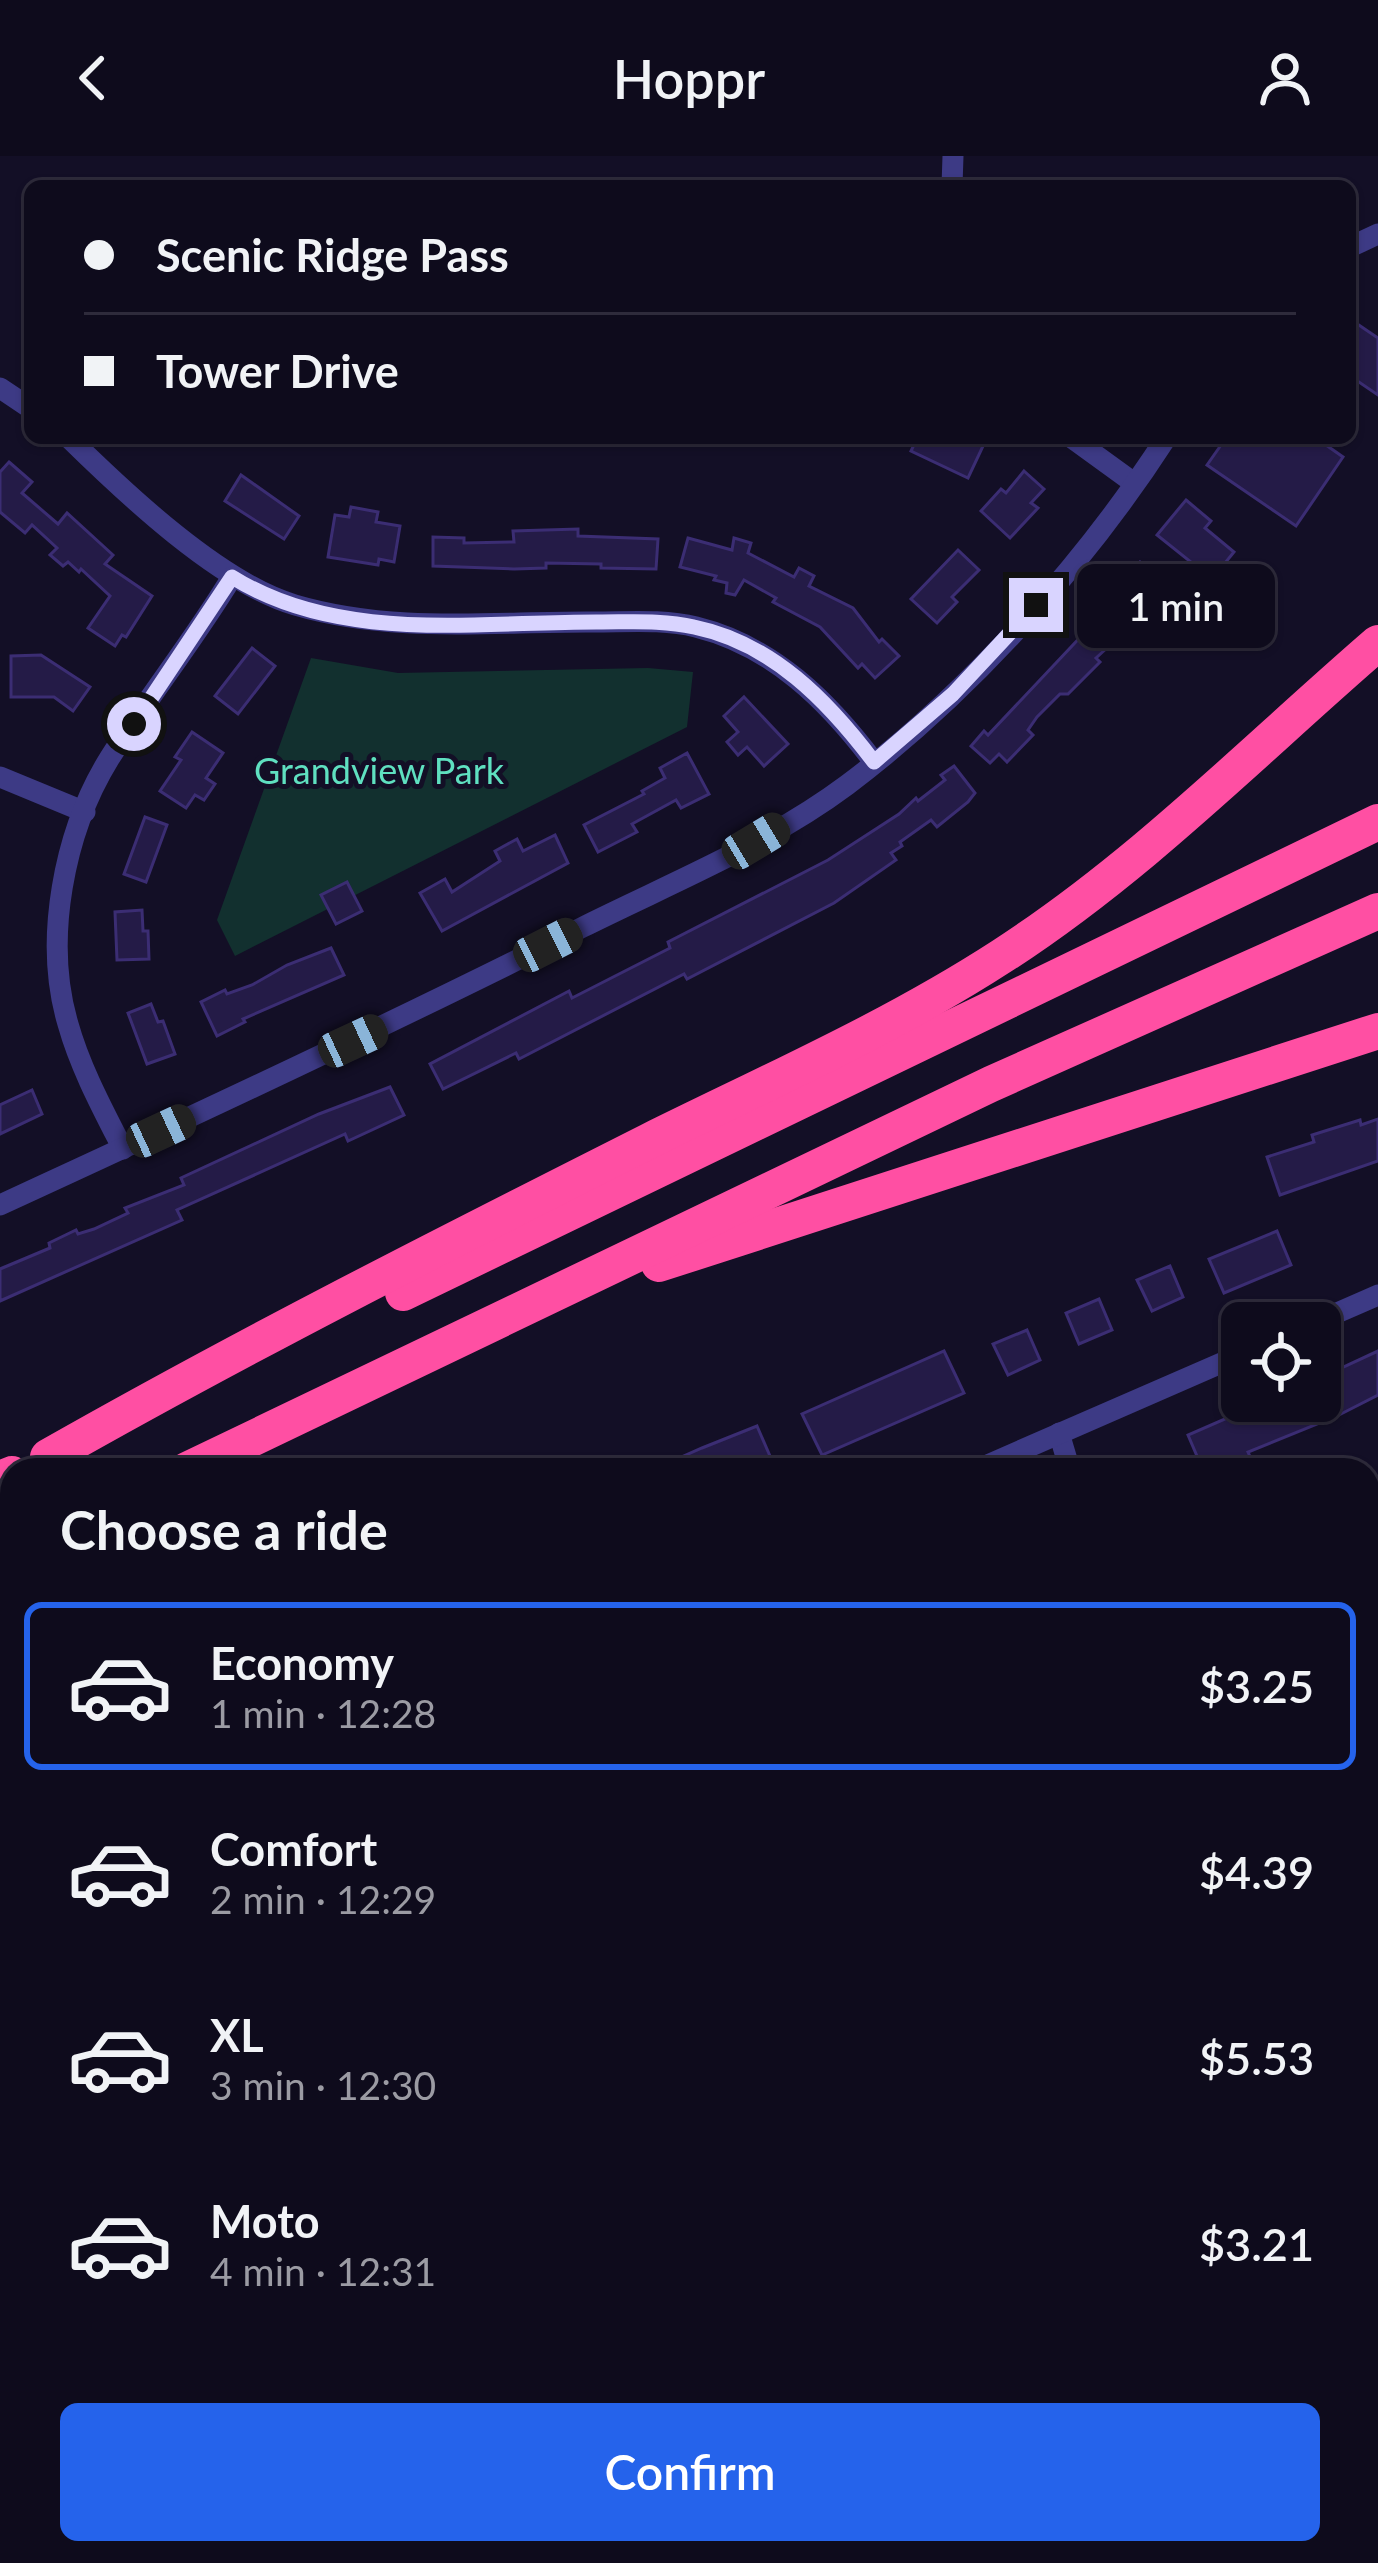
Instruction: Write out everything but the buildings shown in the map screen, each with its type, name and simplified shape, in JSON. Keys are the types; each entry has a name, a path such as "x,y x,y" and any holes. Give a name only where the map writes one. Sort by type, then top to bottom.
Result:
{"highway":[{"path":"45,1458 236,1350 864,1034 1000,958 1136,860 1378,643"},
{"path":"47,1458 531,1234 1378,822"},
{"path":"212,1458 992,1084 1378,910"},
{"path":"313,1410 674,1258 1378,1030"}],"street":[{"path":"77,444 232,577 294,605 344,617 417,625 571,622 695,627 752,649 791,672 821,698 874,762"},
{"path":"1080,444 1133,484"},
{"path":"0,1205 423,1008 756,841 844,787 953,694 1036,605 1162,444"},
{"path":"123,1149 82,1065 67,1021 59,941 65,875 75,833 107,763 232,577"},
{"path":"0,777 85,812"},
{"path":"1341,1311 1378,1295"},
{"path":"1003,1458 1221,1363"},
{"path":"1059,1433 1066,1458"}],"green space":[{"name":"Grandview Park","path":"311,658 398,673 648,668 693,672 687,727 235,956 217,920"}],"route":[{"path":"134,724 232,577 294,605 344,617 417,625 646,622 695,627 752,649 791,672 821,698 874,762 953,694 1036,605"}]}
